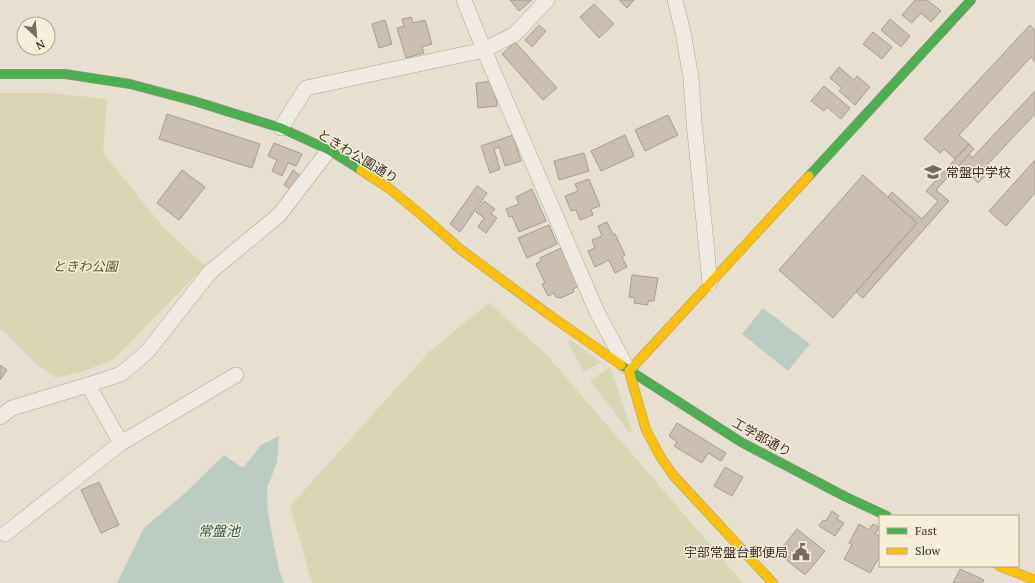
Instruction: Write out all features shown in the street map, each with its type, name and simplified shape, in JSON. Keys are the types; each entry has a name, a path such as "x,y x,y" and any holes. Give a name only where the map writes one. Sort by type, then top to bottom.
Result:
{"street":[{"path":"464,0 484,50 597,312 629,371 646,430 660,456 673,475 773,583"},
{"path":"281,128 306,88 484,50 515,34 548,0"},
{"path":"675,0 691,78 710,283"},
{"path":"629,371 971,0"},
{"name":"ときわ公園通り","path":"0,74 65,74 130,84 194,101 281,128 330,150 390,189 460,250 629,371"},
{"path":"0,417 12,408 121,374 148,352 210,272 279,215 330,150"},
{"name":"工学部通り","path":"629,371 741,442 885,515"},
{"path":"5,534 121,443 236,375"},
{"path":"88,385 121,443"},
{"path":"1002,567 1035,580"}],"green space":[{"name":"ときわ公園","path":"0,93 51,93 107,99 103,153 164,228 205,266 113,360 81,372 56,378 34,362 4,331 0,330"},
{"path":"489,303 546,354 743,583 312,583 290,506 429,352"},
{"path":"570,339 601,362 584,372 568,343"},
{"path":"610,367 632,431 629,432 590,381"}],"water":[{"path":"763,308 810,344 788,371 742,334"},
{"name":"常盤池","path":"279,436 277,462 267,488 268,513 279,570 284,583 117,583 144,528 184,494 224,455 243,468 261,445"}],"building":[{"path":"510,0 532,0 519,11"},
{"path":"619,0 634,0 627,8"},
{"path":"915,0 927,0 941,11 931,22 921,13 912,23 902,15"},
{"path":"594,4 614,24 599,38 580,17"},
{"path":"411,17 413,23 425,20 432,44 422,47 424,53 406,58 397,28 404,26 402,19"},
{"path":"890,19 910,36 901,47 881,30"},
{"path":"385,20 392,44 379,48 372,24"},
{"path":"539,25 546,31 532,47 525,40"},
{"path":"1030,25 1035,30 1035,62 1031,57 959,135 969,144 955,159 944,149 940,153 924,139"},
{"path":"873,32 892,47 882,59 863,44"},
{"path":"515,42 557,88 543,100 502,54"},
{"path":"839,67 854,80 857,76 870,87 855,105 839,91 842,88 830,78"},
{"path":"494,81 497,106 478,108 476,83"},
{"path":"824,86 850,108 841,119 827,107 824,111 811,101"},
{"path":"1035,91 1035,114 987,165 991,169 978,183 959,165 969,154 972,158"},
{"path":"167,114 260,144 252,168 159,139"},
{"path":"668,115 678,135 645,151 635,130"},
{"path":"513,135 521,161 505,166 499,147 494,149 500,169 490,173 481,146"},
{"path":"625,135 634,156 601,171 591,151"},
{"path":"274,143 302,154 296,166 288,163 282,176 272,171 277,160 268,156"},
{"path":"969,144 974,149 936,190 949,201 863,298 856,292 917,223 888,197 892,192 922,219 938,201 926,191"},
{"path":"584,153 589,171 559,180 554,161"},
{"path":"1035,160 1035,193 1006,226 989,211"},
{"path":"182,170 205,187 179,220 157,203"},
{"path":"293,170 301,176 291,190 284,185"},
{"path":"863,175 917,223 833,318 779,270"},
{"path":"589,179 600,206 591,209 593,215 580,220 576,210 571,211 565,196 578,191 575,184"},
{"path":"477,186 487,193 460,232 450,224"},
{"path":"532,189 546,221 519,232 512,216 509,217 506,209 519,204 516,197"},
{"path":"484,201 495,209 491,214 497,218 486,233 478,227 484,218 476,212"},
{"path":"607,222 613,234 615,234 625,255 622,257 627,267 615,273 609,260 595,267 588,251 595,248 592,240 602,236 598,226"},
{"path":"549,225 557,244 527,258 518,238"},
{"path":"561,248 579,286 573,289 574,292 561,298 556,297 554,293 548,296 542,284 545,283 536,264 541,261 540,258"},
{"path":"632,275 658,278 654,301 648,301 648,305 634,303 635,298 629,297"},
{"path":"0,365 7,370 0,380"},
{"path":"677,423 726,453 721,461 708,453 702,463 674,446 677,442 669,436"},
{"path":"725,467 743,477 732,496 714,486"},
{"path":"99,482 119,525 101,533 81,490"},
{"path":"832,511 839,516 837,519 844,523 835,536 819,526 823,520 826,521"},
{"path":"859,524 869,530 873,524 879,527 875,534 879,536 879,558 870,573 844,559 852,545 849,543"},
{"path":"797,529 825,551 805,575 778,553"},
{"path":"960,569 984,580 982,583 953,583"}],"traffic: fast":[{"path":"809,176 971,0"},
{"path":"0,74 65,74 130,84 194,101 281,128 329,150 361,170"},
{"path":"621,365 741,442 846,497 885,515"}],"traffic: slow":[{"path":"361,170 390,189 460,249 548,314 621,365"},
{"path":"629,371 809,176"},
{"path":"629,371 646,430 660,456 673,475 773,583"},
{"path":"1002,567 1035,580"}],"place":[{"name":"常盤中学校","path":"933,172"},
{"name":"宇部常盤台郵便局","path":"801,552"}]}
